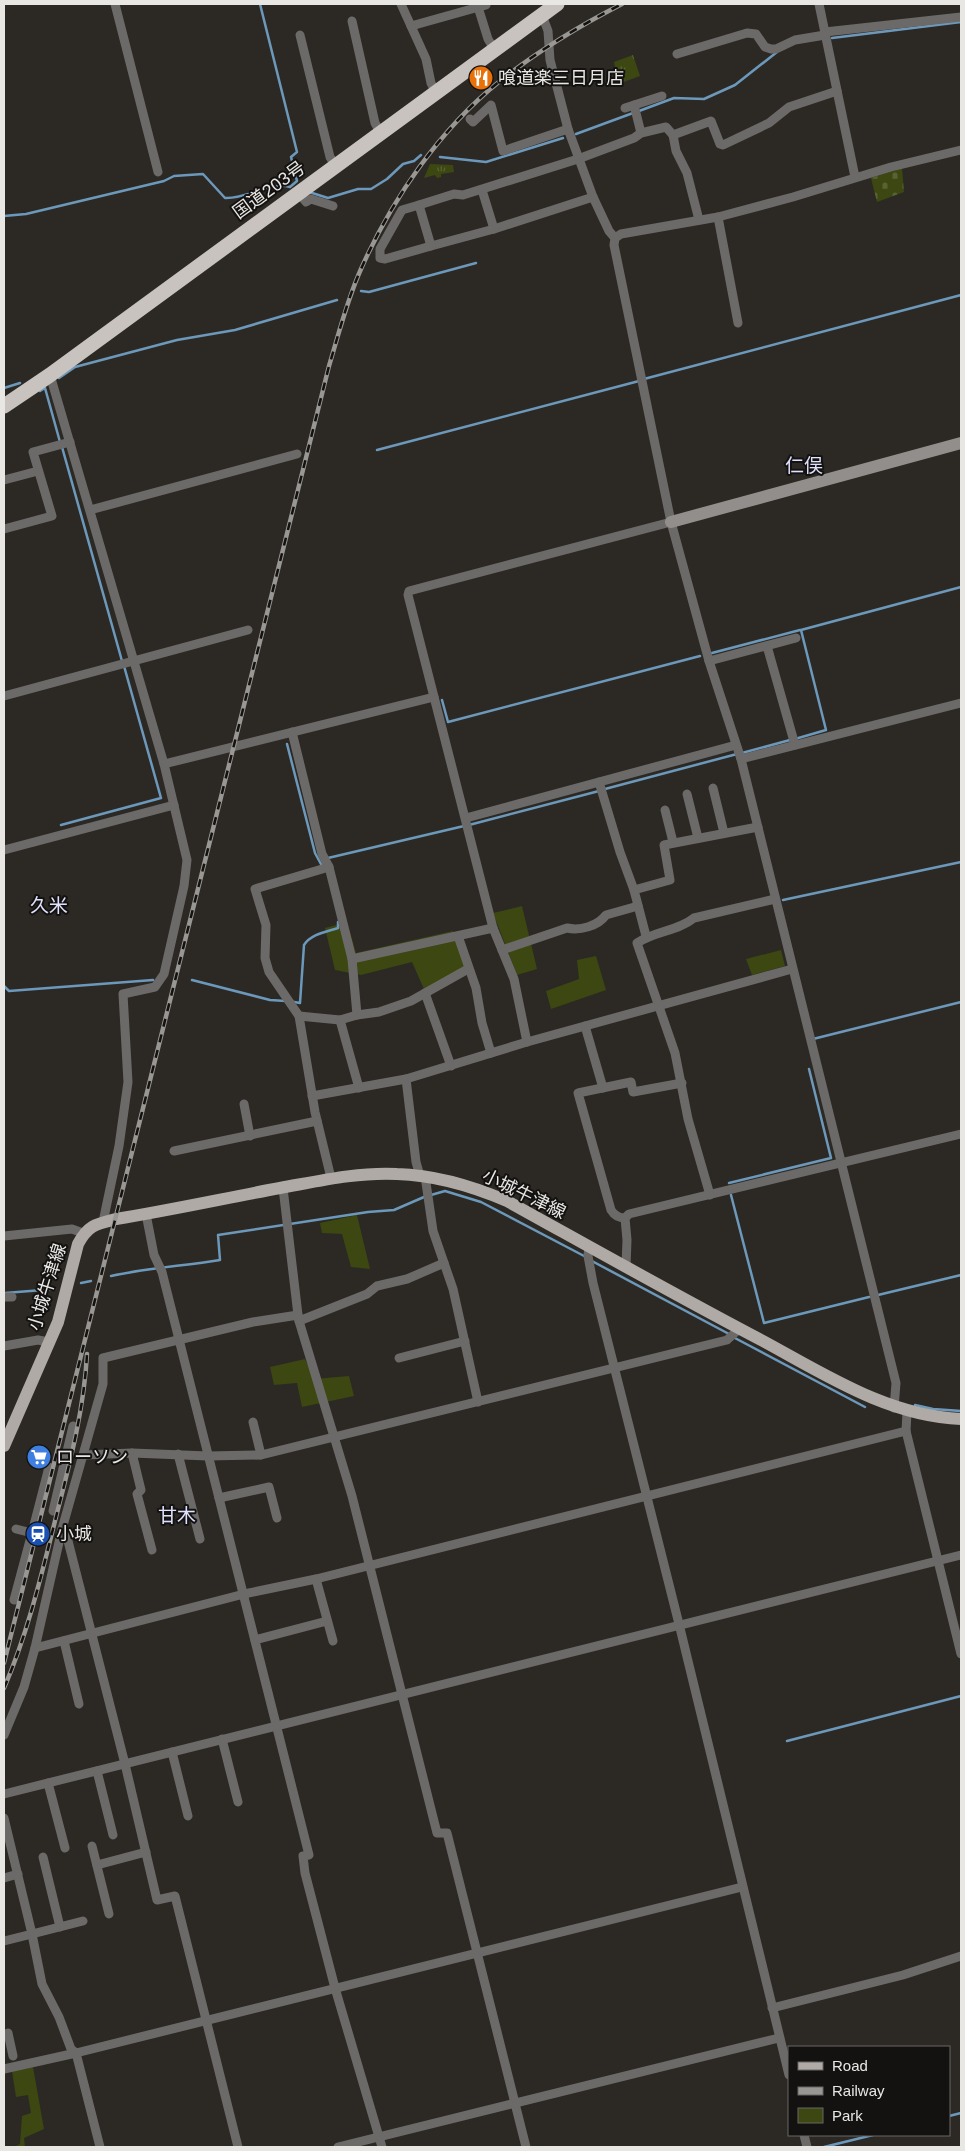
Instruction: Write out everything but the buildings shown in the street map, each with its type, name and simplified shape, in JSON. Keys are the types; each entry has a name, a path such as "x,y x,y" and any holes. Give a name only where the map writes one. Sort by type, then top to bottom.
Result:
{"highway":[{"name":"国道203号","path":"4,406 50,375 380,132 436,93 494,48 557,4"}],"main road":[{"name":"小城牛津線","path":"4,1443 58,1322 78,1244 89,1228 103,1222 331,1178 371,1174 422,1176 450,1181 488,1193 589,1255 626,1266 735,1333 870,1398 908,1412 933,1417 961,1419"}],"street":[{"path":"115,4 158,172"},
{"path":"401,4 426,59 431,83 436,93"},
{"path":"819,4 855,177"},
{"path":"410,26 482,6 488,39 494,48"},
{"path":"542,15 548,31 548,52 568,129 593,197 609,231 615,238"},
{"path":"677,54 747,33 756,34 765,47 776,49 794,40 825,34 961,17"},
{"path":"352,21 375,124 380,132"},
{"path":"300,35 330,156 335,165"},
{"path":"673,136 711,121 720,144 723,145 769,123 789,107 837,91"},
{"path":"640,133 637,116 630,107 662,96"},
{"path":"470,120 473,122 490,105 503,151 568,129"},
{"path":"593,197 494,229 385,259 380,258 380,249 402,210 454,194 463,195 482,190 578,159 634,138 640,133 666,127 673,136 676,151 686,173 699,220"},
{"path":"894,1408 896,1383 758,826 741,759 709,661 671,522 614,245 615,238 621,234 718,217 793,197 855,177 961,150"},
{"path":"482,190 494,229"},
{"path":"298,192 306,202 311,200 333,206"},
{"path":"419,205 431,246"},
{"path":"718,217 738,323"},
{"path":"50,375 164,764 187,860 184,886 164,974 155,987 123,994 128,1082 119,1146 103,1222"},
{"path":"4,529 52,516 34,452 70,442"},
{"path":"527,1042 514,979 493,928 408,595 410,591 961,443"},
{"path":"90,510 297,454"},
{"path":"4,480 38,471"},
{"path":"4,696 248,630"},
{"path":"709,661 796,638"},
{"path":"767,646 795,745"},
{"path":"164,764 434,697"},
{"path":"741,759 961,703"},
{"path":"292,732 324,868 352,959 357,1015"},
{"path":"466,818 736,745"},
{"path":"599,782 620,852 634,890 646,936"},
{"path":"713,788 724,833"},
{"path":"687,794 698,838"},
{"path":"4,850 174,805"},
{"path":"665,810 673,842"},
{"path":"634,890 670,880 664,845 758,826"},
{"path":"324,868 255,889 266,925 265,958 269,972 299,1016 312,1096 331,1178"},
{"path":"710,1194 688,1119 675,1053 637,943 646,936 686,925 694,918 775,899"},
{"path":"502,950 567,928 576,930 602,921 606,914 638,906"},
{"path":"352,959 493,928"},
{"path":"458,936 476,988 482,1024 491,1053"},
{"path":"299,1016 340,1020 379,1012 411,1001 468,969"},
{"path":"312,1096 406,1079 527,1042 792,969"},
{"path":"425,993 451,1066"},
{"path":"340,1020 359,1088"},
{"path":"585,1026 603,1088"},
{"path":"406,1079 416,1162 427,1196 433,1231 453,1289 478,1402"},
{"path":"625,1218 614,1214 611,1210 578,1093 631,1082 633,1092 682,1084"},
{"path":"244,1104 250,1136"},
{"path":"174,1151 317,1121"},
{"path":"625,1218 629,1214 961,1134"},
{"path":"283,1188 298,1318 370,1565 437,1833 447,1833 526,2147"},
{"path":"146,1214 154,1255 160,1269 179,1339 309,1855 303,1856 304,1872 335,1988 382,2147"},
{"path":"625,1218 627,1240 626,1266"},
{"path":"4,1236 72,1229 84,1233"},
{"path":"589,1255 614,1368 679,1624 788,2071"},
{"path":"4,1735 24,1687 35,1648 62,1529 103,1384 103,1358 253,1322 298,1318 367,1294 377,1286 407,1280 444,1263"},
{"path":"84,1455 132,1453 208,1456 261,1454 614,1368 735,1333"},
{"path":"4,1346 38,1340 49,1342"},
{"path":"399,1358 465,1342"},
{"path":"908,1412 906,1431 961,1654"},
{"path":"253,1422 261,1454"},
{"path":"14,1600 40,1492 57,1466 73,1426"},
{"path":"35,1648 244,1594 316,1579 906,1431"},
{"path":"132,1453 140,1490 137,1494 152,1550"},
{"path":"178,1454 200,1539"},
{"path":"53,1511 57,1466"},
{"path":"219,1498 269,1487 277,1518"},
{"path":"16,1529 31,1533"},
{"path":"62,1529 67,1537 92,1634 157,1900 175,1896 238,2147"},
{"path":"4,1794 961,1555"},
{"path":"316,1579 333,1641"},
{"path":"255,1640 327,1621"},
{"path":"64,1641 79,1704"},
{"path":"222,1739 238,1802"},
{"path":"172,1752 188,1816"},
{"path":"97,1771 113,1835"},
{"path":"48,1783 65,1848"},
{"path":"4,1818 5,1831 18,1874 42,1984 59,2016 71,2049 76,2053 100,2147"},
{"path":"92,1846 109,1914"},
{"path":"97,1865 146,1852"},
{"path":"43,1857 60,1927"},
{"path":"4,1878 18,1874"},
{"path":"4,2069 76,2053 742,1887"},
{"path":"4,1941 83,1921"},
{"path":"772,2008 903,1975 961,1956"},
{"path":"4,2034 8,2034 13,2056"},
{"path":"338,2147 779,2038"}],"green space":[{"path":"633,55 640,76 618,84 614,62"},
{"path":"430,164 453,165 454,172 441,174 441,177 437,178 435,175 424,178"},
{"path":"902,168 904,192 877,202 871,178"},
{"path":"522,906 537,969 517,975 493,913"},
{"path":"347,922 356,953 453,931 465,968 424,989 412,962 361,975 335,970 325,928"},
{"path":"781,950 785,966 752,975 746,959"},
{"path":"596,956 606,990 551,1009 546,991 579,979 577,960"},
{"path":"357,1215 370,1269 351,1267 342,1234 322,1233 320,1223"},
{"path":"305,1359 314,1379 349,1376 354,1396 302,1407 297,1383 274,1385 270,1367"},
{"path":"33,2067 44,2129 24,2138 25,2147 14,2147 20,2144 22,2116 31,2113 28,2095 16,2097 12,2071"}],"waterway":[{"path":"4,216 26,214 164,181 174,176 203,174 225,198 234,198 275,186 290,187 297,181 291,157 297,152 260,4"},
{"path":"832,38 961,22"},
{"path":"639,111 674,98 704,99 735,85 777,52"},
{"path":"576,134 633,113"},
{"path":"440,157 486,162 563,138"},
{"path":"309,192 328,198 358,189 371,189 387,179 403,164 414,161 421,155"},
{"path":"361,291 369,292 476,263"},
{"path":"644,379 961,295"},
{"path":"59,378 75,367 177,340 235,330 337,300"},
{"path":"377,450 639,381"},
{"path":"4,388 20,383"},
{"path":"40,391 45,388 60,442"},
{"path":"62,447 122,661"},
{"path":"795,739 826,730 801,630 961,587"},
{"path":"712,653 800,630"},
{"path":"442,700 448,722 700,656"},
{"path":"61,825 161,798 124,666"},
{"path":"742,753 790,740"},
{"path":"287,744 315,853 322,866"},
{"path":"605,789 737,754"},
{"path":"469,825 599,791"},
{"path":"328,858 464,826"},
{"path":"783,900 961,862"},
{"path":"294,1002 300,1003 304,945 311,938 338,928 338,922"},
{"path":"4,986 9,991 153,980"},
{"path":"192,980 270,1000 286,1001"},
{"path":"813,1039 961,1002"},
{"path":"729,1183 831,1158 809,1069"},
{"path":"111,1276 220,1260 218,1235 368,1212 394,1210 424,1197 445,1191 481,1202 586,1257"},
{"path":"731,1195 764,1323 869,1297"},
{"path":"590,1260 729,1334"},
{"path":"878,1295 961,1275"},
{"path":"81,1283 91,1281"},
{"path":"5,1293 55,1289"},
{"path":"733,1337 865,1407"},
{"path":"915,1405 933,1409 961,1411"},
{"path":"787,1741 961,1696"},
{"path":"950,2116 961,2113"},
{"path":"824,2147 869,2136"}],"railway":[{"path":"4,1663 329,366 352,293 361,269 387,217 420,167 457,121 500,81 529,59 590,21 622,4"},
{"path":"4,1688 33,1606 65,1480 83,1396 87,1354"}],"place":[{"name":"喰道楽三日月店","path":"481,78"},
{"name":"ローソン","path":"39,1457"},
{"name":"小城","path":"38,1534"}],"district":[{"name":"仁俣","path":"804,465"},
{"name":"久米","path":"49,905"},
{"name":"甘木","path":"177,1515"}]}
